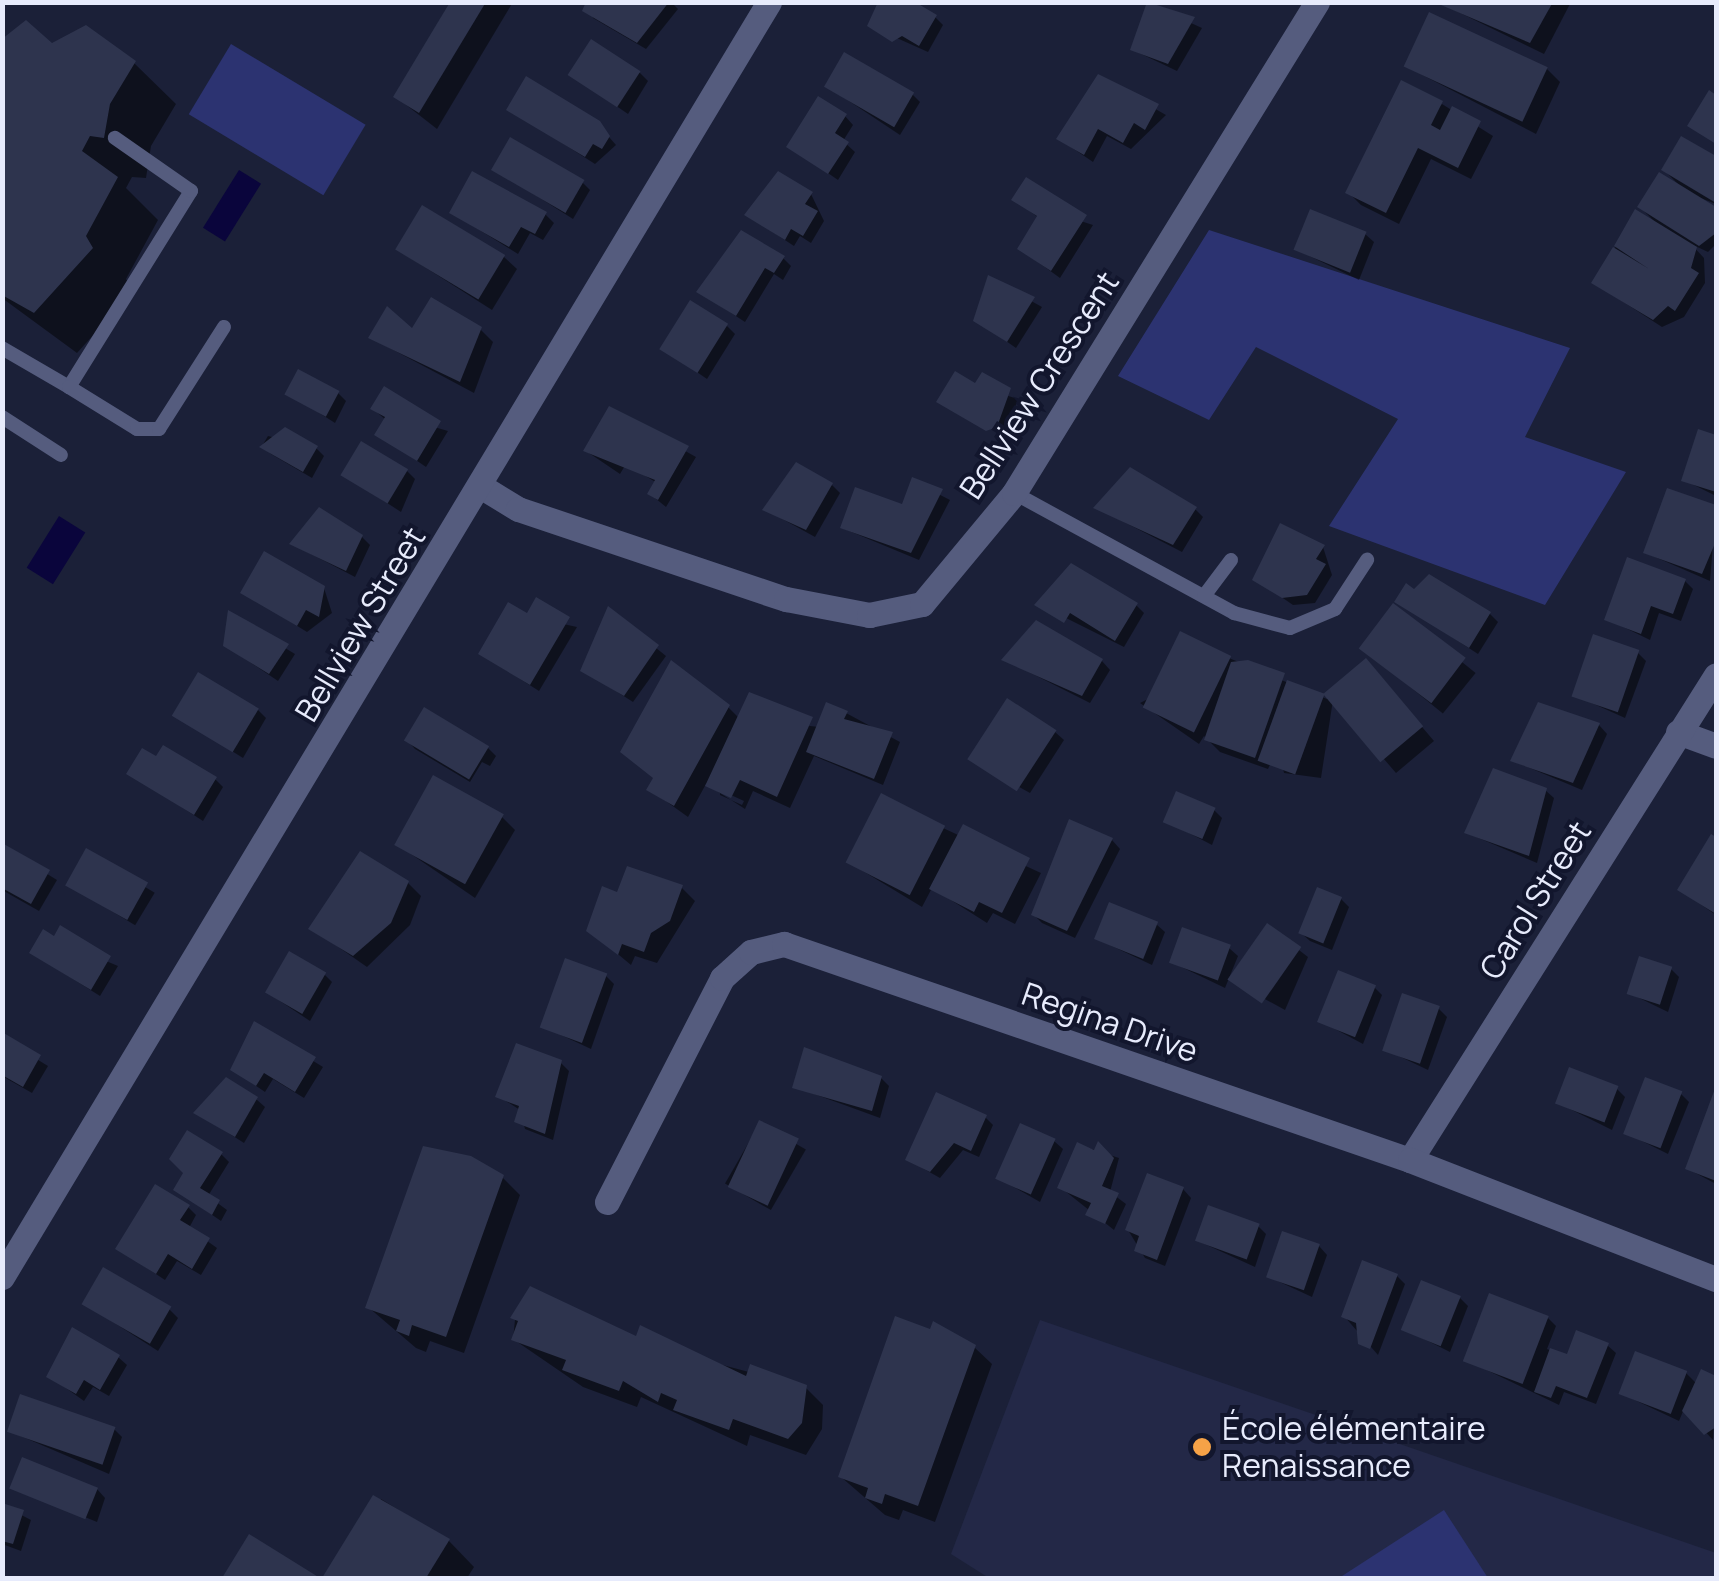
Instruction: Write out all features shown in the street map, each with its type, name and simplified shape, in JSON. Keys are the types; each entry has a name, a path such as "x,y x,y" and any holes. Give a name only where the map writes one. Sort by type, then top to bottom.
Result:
{"street":[{"name":"Bellview Street","path":"2,1277 482,486 770,2"},
{"name":"Bellview Crescent","path":"482,486 620,544 786,599 869,615 922,604 1014,493 1317,2"},
{"name":"Carol Street","path":"1410,1160 1716,675"},
{"path":"1678,732 1716,746"},
{"name":"Regina Drive","path":"607,1202 722,978 751,952 784,944 1410,1160 1716,1279"}],"lane":[{"path":"69,387 191,190 115,138"},
{"path":"2,348 137,429 159,429 224,327"},
{"path":"2,417 61,455"},
{"path":"1014,493 1204,596 1290,628 1314,624 1367,560"},
{"path":"1204,596 1232,560"}],"shaded area":[{"path":"231,44 366,125 323,195 189,114"},
{"path":"239,170 261,184 225,241 203,228"},
{"path":"1209,230 1570,348 1525,437 1626,472 1545,605 1329,526 1398,419 1256,347 1209,420 1118,376"},
{"path":"59,516 85,532 53,584 27,568"},
{"name":"École élémentaire Renaissance","path":"1040,1320 1716,1553 1716,1578 989,1578 951,1554"},
{"path":"1444,1510 1488,1578 1339,1578"}],"building":[{"path":"450,2 486,2 419,113 393,97"},
{"path":"586,2 669,2 637,43 582,11"},
{"path":"878,2 915,2 937,15 919,46 902,36 892,42 867,26"},
{"path":"1147,2 1195,17 1168,64 1130,50"},
{"path":"1434,2 1553,2 1530,43"},
{"path":"1429,12 1548,67 1522,122 1404,66"},
{"path":"26,20 52,43 86,25 136,61 110,104 104,138 90,136 82,151 118,177 86,236 93,248 34,313 2,295 2,39"},
{"path":"591,39 640,71 617,107 568,75"},
{"path":"844,52 914,92 894,127 824,87"},
{"path":"1098,74 1159,104 1145,130 1134,123 1123,143 1098,129 1084,155 1056,139"},
{"path":"526,76 600,121 610,136 602,149 593,144 585,157 506,110"},
{"path":"1401,80 1443,101 1431,125 1440,130 1452,106 1481,121 1458,168 1418,148 1386,213 1345,193"},
{"path":"1709,90 1716,95 1716,144 1687,126"},
{"path":"818,96 847,114 835,133 849,142 828,174 786,147"},
{"path":"1681,136 1716,156 1716,203 1661,170"},
{"path":"510,137 584,180 565,213 491,170"},
{"path":"472,171 547,212 535,234 521,227 509,247 449,213"},
{"path":"778,171 813,192 805,204 818,211 803,236 791,229 785,240 744,215"},
{"path":"1659,172 1716,207 1716,233 1699,246 1637,207"},
{"path":"1026,177 1087,215 1051,271 1017,249 1037,216 1011,200"},
{"path":"422,205 505,255 478,300 395,250"},
{"path":"1310,209 1367,232 1350,273 1294,250"},
{"path":"1635,209 1697,247 1691,268 1699,273 1675,311 1668,306 1653,320 1591,283 1613,247 1649,269 1614,246"},
{"path":"741,230 785,256 774,273 765,268 736,316 696,292"},
{"path":"988,275 1035,297 1007,342 973,321"},
{"path":"431,297 482,327 460,382 368,338 387,306 412,328"},
{"path":"690,300 728,324 697,373 659,349"},
{"path":"298,369 339,391 326,417 284,395"},
{"path":"955,371 975,383 982,372 1011,388 997,427 986,431 936,402"},
{"path":"384,386 441,421 417,461 374,435 385,417 370,409"},
{"path":"609,406 689,446 658,500 647,494 655,480 583,451"},
{"path":"285,427 318,446 303,472 259,447"},
{"path":"1698,429 1716,435 1716,492 1681,481"},
{"path":"361,441 408,469 388,504 340,475"},
{"path":"796,462 833,483 806,530 762,510"},
{"path":"1130,467 1197,507 1173,545 1093,508"},
{"path":"912,477 943,489 911,553 840,528 855,487 902,504"},
{"path":"1667,488 1716,505 1716,541 1702,574 1643,553"},
{"path":"319,507 363,535 346,571 289,544"},
{"path":"1280,523 1325,545 1316,559 1326,564 1307,595 1282,598 1252,580"},
{"path":"264,551 325,586 319,617 306,610 297,626 240,593"},
{"path":"1627,557 1686,579 1673,614 1651,606 1641,634 1604,620"},
{"path":"1071,563 1138,603 1115,641 1070,613 1064,623 1034,605"},
{"path":"1429,574 1491,612 1469,648 1394,602 1406,583 1414,589"},
{"path":"536,597 570,617 530,685 478,654 508,602 527,613"},
{"path":"1393,603 1466,658 1431,703 1359,649"},
{"path":"608,606 659,645 624,696 580,671"},
{"path":"228,610 289,644 269,674 223,646"},
{"path":"1036,620 1103,659 1082,696 1001,660"},
{"path":"1180,631 1231,656 1194,732 1143,707"},
{"path":"1593,634 1639,650 1618,712 1572,696"},
{"path":"1366,658 1423,726 1380,762 1323,694"},
{"path":"671,660 730,705 674,806 646,790 653,778 620,752"},
{"path":"1248,660 1285,673 1255,758 1204,740 1231,662"},
{"path":"198,672 259,709 233,752 172,716"},
{"path":"1287,680 1325,694 1295,774 1258,761"},
{"path":"749,692 813,717 777,797 740,780 731,798 705,786"},
{"path":"1007,698 1056,730 1017,791 967,759"},
{"path":"826,702 848,711 844,719 893,732 874,779 806,752"},
{"path":"1538,702 1600,723 1573,783 1510,761"},
{"path":"424,707 489,746 469,780 404,740"},
{"path":"163,745 217,777 194,815 126,774 142,748 156,756"},
{"path":"1493,768 1547,788 1529,856 1464,833"},
{"path":"433,775 504,814 465,884 394,845"},
{"path":"1176,791 1216,808 1202,839 1163,822"},
{"path":"881,793 945,826 910,895 846,862"},
{"path":"1069,819 1113,838 1067,931 1031,915"},
{"path":"963,824 1030,858 1002,913 979,902 974,912 929,889"},
{"path":"1711,834 1716,837 1716,914 1677,890"},
{"path":"2,843 50,870 31,904 2,888"},
{"path":"86,848 148,882 127,920 65,886"},
{"path":"360,851 409,881 391,923 353,956 308,929"},
{"path":"627,866 683,885 670,921 651,933 644,952 622,944 618,955 586,931 602,886 617,892"},
{"path":"1317,887 1342,897 1323,943 1298,933"},
{"path":"1109,902 1158,922 1143,959 1094,939"},
{"path":"1267,923 1301,947 1262,1004 1227,980"},
{"path":"60,925 111,956 91,990 29,953 43,929 54,936"},
{"path":"1182,927 1231,945 1218,980 1169,963"},
{"path":"289,951 326,972 302,1014 265,993"},
{"path":"1639,956 1672,967 1660,1005 1627,994"},
{"path":"565,958 607,973 582,1043 540,1028"},
{"path":"1338,970 1376,985 1355,1037 1317,1022"},
{"path":"1402,993 1440,1006 1420,1064 1382,1051"},
{"path":"254,1021 316,1057 295,1092 264,1073 256,1086 230,1070"},
{"path":"2,1032 41,1055 23,1087 2,1075"},
{"path":"516,1043 562,1060 545,1134 514,1122 519,1106 495,1097"},
{"path":"804,1047 882,1076 872,1111 792,1088"},
{"path":"1569,1067 1618,1086 1605,1122 1555,1103"},
{"path":"226,1077 258,1097 235,1137 193,1113"},
{"path":"1645,1077 1682,1091 1660,1148 1623,1134"},
{"path":"1716,1086 1716,1181 1685,1169"},
{"path":"936,1092 987,1115 971,1151 954,1143 930,1172 905,1160"},
{"path":"759,1120 799,1139 768,1206 728,1187"},
{"path":"1020,1123 1056,1139 1031,1195 995,1179"},
{"path":"187,1130 223,1152 200,1188 220,1200 212,1215 173,1190 183,1173 169,1159"},
{"path":"1098,1141 1114,1158 1102,1186 1119,1193 1105,1224 1085,1215 1091,1203 1057,1188 1077,1142 1094,1150"},
{"path":"423,1146 471,1156 504,1175 446,1337 412,1325 409,1336 396,1331 400,1320 365,1308"},
{"path":"1147,1173 1184,1187 1157,1260 1134,1251 1139,1236 1125,1230"},
{"path":"155,1184 190,1205 180,1220 210,1238 192,1269 168,1254 156,1274 115,1249"},
{"path":"1208,1205 1260,1224 1247,1260 1195,1241"},
{"path":"1282,1231 1320,1244 1304,1290 1266,1277"},
{"path":"1362,1260 1398,1274 1370,1349 1358,1344 1356,1323 1341,1317"},
{"path":"103,1267 171,1306 150,1344 82,1304"},
{"path":"1421,1280 1461,1296 1441,1346 1401,1330"},
{"path":"530,1286 636,1336 640,1325 746,1376 750,1364 807,1385 802,1423 788,1439 733,1419 729,1430 673,1410 677,1400 661,1393 658,1402 623,1381 619,1391 562,1370 566,1360 511,1340 518,1321 510,1318"},
{"path":"1489,1293 1549,1316 1523,1384 1463,1361"},
{"path":"895,1316 930,1329 933,1321 976,1345 918,1506 885,1494 882,1504 865,1498 868,1488 838,1477"},
{"path":"72,1327 120,1355 100,1390 84,1380 76,1394 46,1377"},
{"path":"1576,1330 1609,1343 1587,1398 1556,1386 1551,1398 1534,1392 1550,1348 1567,1354"},
{"path":"1635,1351 1687,1371 1671,1414 1619,1394"},
{"path":"1701,1369 1716,1376 1716,1427 1704,1435 1682,1411"},
{"path":"20,1394 115,1427 102,1465 7,1432"},
{"path":"22,1457 98,1488 85,1519 9,1489"},
{"path":"373,1495 450,1539 426,1578 322,1578"},
{"path":"2,1503 24,1510 13,1544 2,1541"},
{"path":"249,1534 320,1578 222,1578"}],"place":[{"name":"École élémentaire Renaissance","path":"1202,1447"}]}
